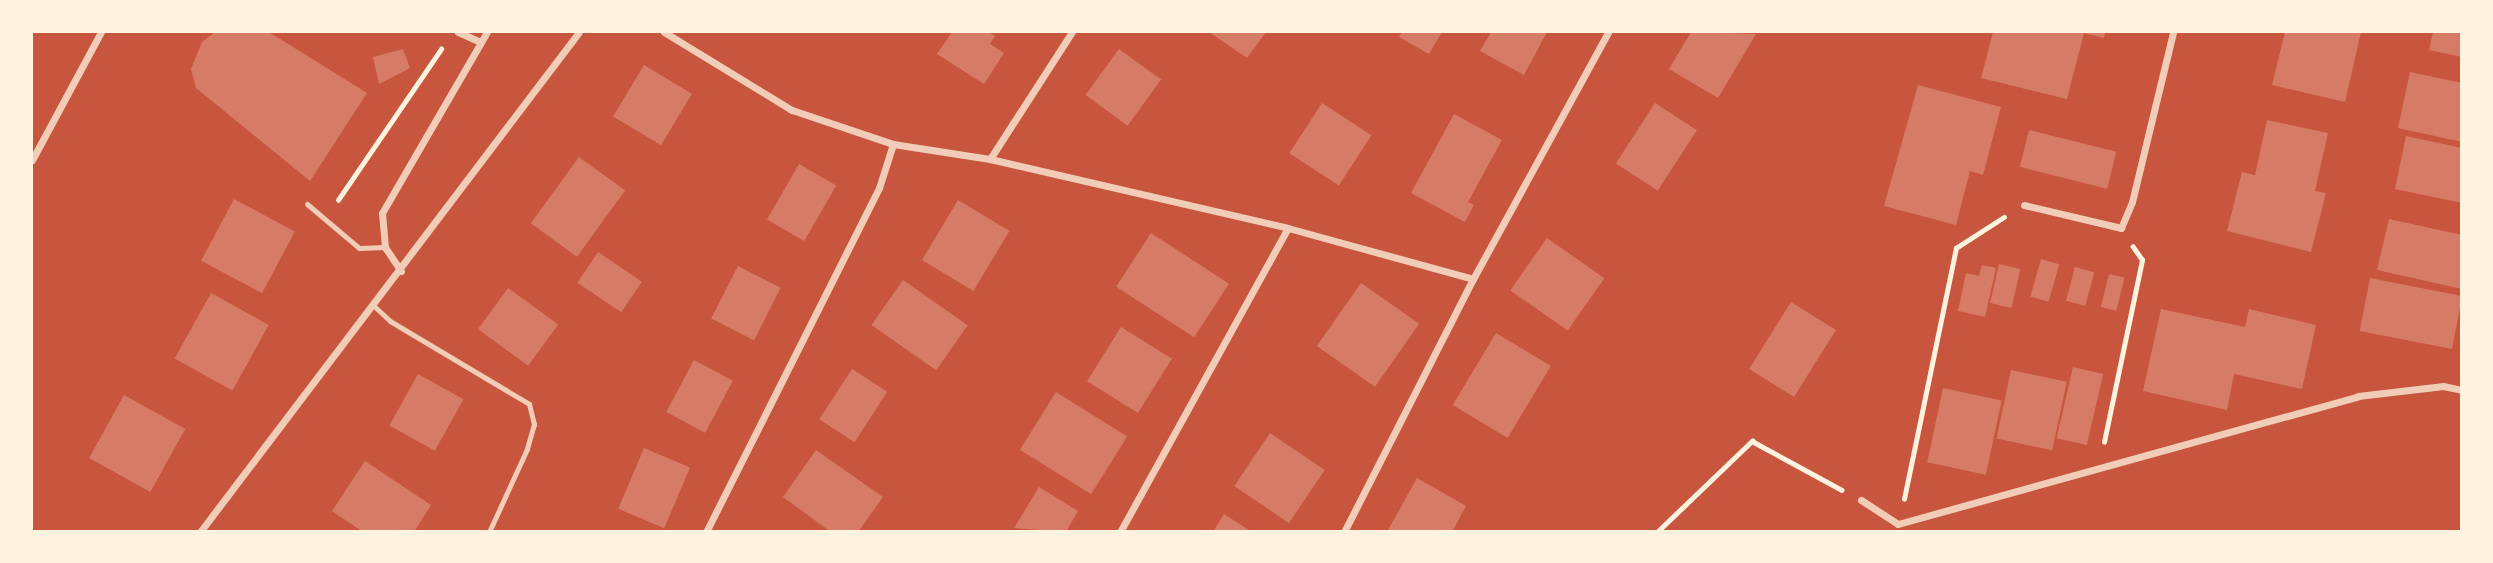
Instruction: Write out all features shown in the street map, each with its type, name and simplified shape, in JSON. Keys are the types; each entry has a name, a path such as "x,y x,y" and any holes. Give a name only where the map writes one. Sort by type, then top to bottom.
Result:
{"street":[{"path":"32,160 101,32"},
{"path":"458,32 480,42"},
{"path":"401,271 385,247 382,213 487,32"},
{"path":"200,531 401,271 579,32"},
{"path":"664,32 792,110 894,144 990,159 1288,228 1473,279"},
{"path":"990,159 1072,32"},
{"path":"1344,531 1473,279 1608,32"},
{"path":"2024,205 2121,228 2132,202 2173,32"},
{"path":"706,531 879,188 894,144"},
{"path":"1120,531 1288,228"},
{"path":"1861,500 1898,524 2358,396 2443,386 2462,390"}],"lane":[{"path":"307,205 359,248 385,247"},
{"path":"374,306 390,321 529,404 534,424 527,449 489,531"}],"path":[{"path":"324,219 443,44"},
{"path":"1898,524 1956,248 2024,205"},
{"path":"2098,467 2142,260 2121,228"},
{"path":"1657,531 1752,441 1861,500"}],"building":[{"path":"215,32 269,32 367,93 310,181 196,88 191,69 202,42"},
{"path":"952,32 989,32 995,36 990,44 1004,53 984,84 937,54"},
{"path":"1209,32 1266,32 1247,58"},
{"path":"1402,32 1442,32 1429,54 1399,37"},
{"path":"1491,32 1547,32 1524,75 1480,51"},
{"path":"1691,32 1756,34 1718,98 1669,69"},
{"path":"1993,32 2105,32 2104,38 2084,33 2067,99 1981,78"},
{"path":"2285,32 2361,32 2345,102 2272,85"},
{"path":"2433,32 2462,32 2462,57 2429,50"},
{"path":"403,49 410,68 379,84 373,57"},
{"path":"1119,49 1161,80 1128,126 1085,95"},
{"path":"644,65 692,94 661,145 613,116"},
{"path":"2410,72 2462,83 2462,142 2398,128"},
{"path":"1918,85 2001,107 1983,175 1970,171 1956,225 1884,206"},
{"path":"1322,103 1371,135 1339,185 1289,153"},
{"path":"1655,103 1697,130 1658,191 1616,163"},
{"path":"1454,114 1502,140 1468,202 1474,205 1465,222 1411,193"},
{"path":"2267,120 2328,133 2315,191 2326,193 2311,252 2227,231 2242,172 2255,175"},
{"path":"2029,130 2116,152 2107,189 2020,167"},
{"path":"2406,136 2462,148 2462,203 2395,189"},
{"path":"579,157 625,191 577,257 531,223"},
{"path":"799,164 836,186 804,241 767,219"},
{"path":"234,199 295,231 262,293 201,261"},
{"path":"958,200 1009,231 973,291 922,260"},
{"path":"2389,219 2462,235 2462,289 2377,270"},
{"path":"1151,233 1229,284 1194,337 1116,287"},
{"path":"1547,238 1604,278 1568,331 1510,290"},
{"path":"598,252 642,282 621,312 577,283"},
{"path":"2041,259 2059,264 2049,302 2030,296"},
{"path":"1999,264 2020,269 2011,308 1990,303"},
{"path":"1982,265 1996,268 1985,317 1958,311 1966,273 1979,276"},
{"path":"738,266 781,288 754,340 711,319"},
{"path":"2075,267 2094,272 2085,306 2066,301"},
{"path":"2109,274 2125,278 2116,311 2101,307"},
{"path":"2370,278 2462,296 2452,349 2360,331"},
{"path":"903,280 968,325 936,370 871,325"},
{"path":"1361,283 1419,324 1375,387 1317,346"},
{"path":"508,288 558,324 528,366 478,329"},
{"path":"211,293 269,325 232,391 175,359"},
{"path":"1791,302 1836,330 1794,397 1749,369"},
{"path":"2161,309 2245,327 2249,309 2316,325 2302,389 2234,374 2227,410 2143,391"},
{"path":"1121,327 1172,359 1138,413 1087,381"},
{"path":"1496,333 1551,366 1508,438 1453,405"},
{"path":"694,360 733,381 705,433 666,412"},
{"path":"2073,367 2103,374 2087,445 2057,438"},
{"path":"852,369 887,392 855,442 819,419"},
{"path":"2011,370 2067,382 2052,450 1996,438"},
{"path":"418,374 463,399 435,451 389,426"},
{"path":"1943,388 2002,400 1986,475 1927,462"},
{"path":"1056,392 1127,437 1091,494 1020,450"},
{"path":"124,395 185,429 150,492 89,458"},
{"path":"1270,433 1325,470 1289,523 1234,486"},
{"path":"644,448 690,468 664,528 618,509"},
{"path":"816,450 883,497 858,532 831,532 783,497"},
{"path":"365,461 431,505 414,532 363,532 332,511"},
{"path":"1417,478 1466,506 1452,532 1387,532"},
{"path":"1039,487 1078,511 1066,532 1014,528"},
{"path":"1224,514 1252,532 1213,532"}]}
